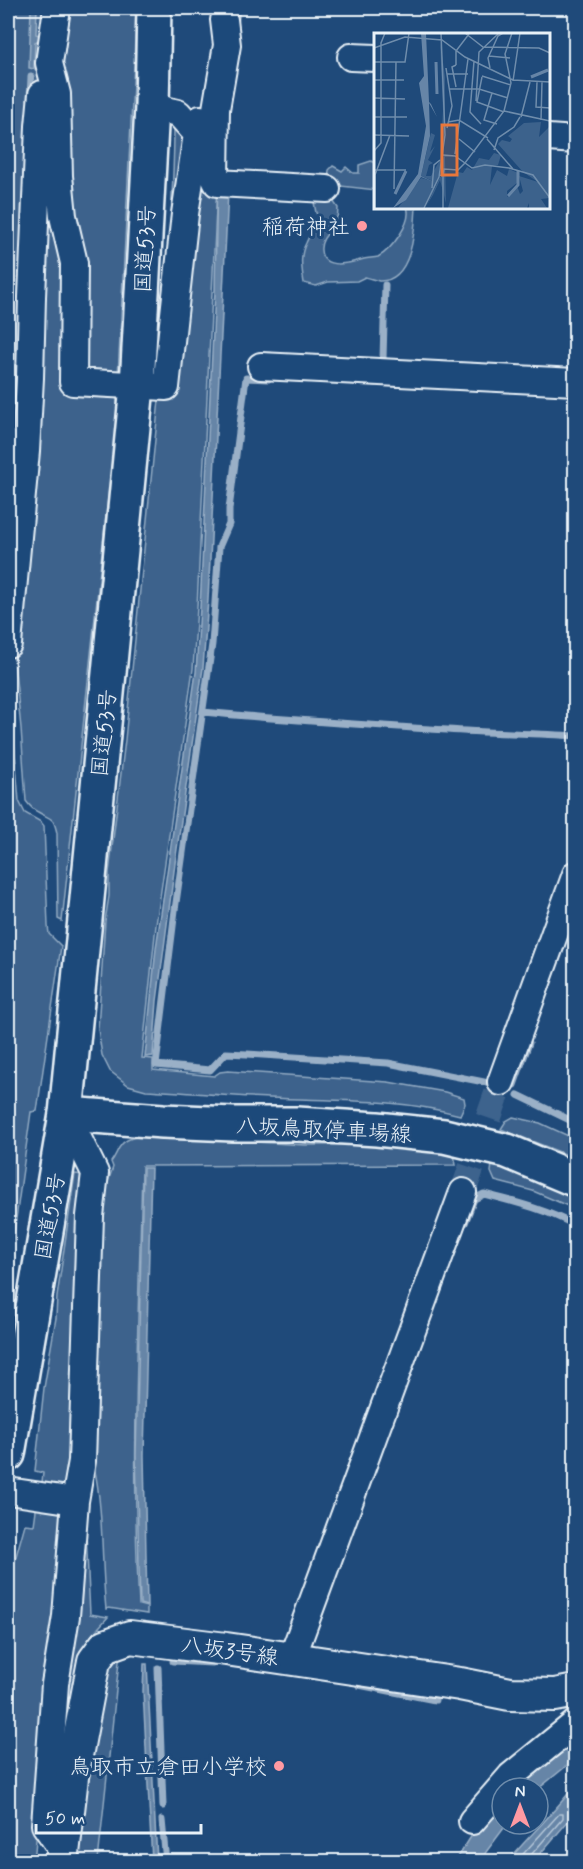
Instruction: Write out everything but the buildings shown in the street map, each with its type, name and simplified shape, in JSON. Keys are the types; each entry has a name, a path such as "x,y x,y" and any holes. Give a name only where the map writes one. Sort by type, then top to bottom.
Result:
{"main road":[{"name":"国道53号","path":"8,1454 66,1114 137,386 152,107 154,8"},
{"name":"八坂鳥取停車場線","path":"66,1114 163,1121 354,1128 444,1136 507,1151 576,1180"}],"street":[{"path":"8,644 30,388 39,126 57,8"},
{"path":"49,63 57,94 59,176 63,216 74,263 74,382 166,387 185,214 197,134 225,14"},
{"path":"225,14 227,45 216,109 214,179 217,183 327,189"},
{"path":"152,107 178,113 197,134"},
{"path":"550,138 576,140"},
{"path":"261,366 576,382"},
{"path":"501,1083 576,874"},
{"path":"63,1856 45,1825 55,1684 66,1616 75,1501 82,1461 90,1216 95,1173 66,1114"},
{"path":"292,1659 463,1192"},
{"path":"8,1491 75,1501"},
{"name":"八坂3号線","path":"63,1856 72,1777 94,1661 105,1646 130,1637 449,1682 510,1694 555,1695 576,1691"},
{"path":"472,1821 511,1776 576,1723"}],"shaded area":[{"path":"8,8 48,8 43,36 31,163 18,486 9,426 11,342 8,291"},
{"path":"68,8 136,8 118,376 91,375 80,368 56,28"},
{"path":"176,126 188,144 166,303 174,129"},
{"path":"42,130 70,321 66,394 115,398 118,405 62,921 58,919 56,827 51,819 34,810 26,801 13,651"},
{"path":"201,149 217,188 193,669 156,925 142,1058 153,1059 153,1070 214,1076 228,1071 388,1082 445,1092 464,1098 465,1104 460,1115 389,1103 146,1090 128,1085 110,1071 102,1055 98,1029 109,873 125,740 159,400 173,400"},
{"path":"374,162 374,190 323,184 328,180 329,170 333,166 342,171 346,167 353,173 359,173 359,165"},
{"path":"321,194 329,195 338,208 336,222 324,239 321,250 326,261 338,264 378,257 400,235 407,220 407,208 416,208 410,253 399,273 390,279 379,281 365,277 357,281 328,282 316,286 304,283 302,253 319,216 316,213 314,202"},
{"path":"8,698 19,801 25,813 44,826 49,934 61,946 37,1111 31,1112 8,1276"},
{"path":"513,1117 540,1123 575,1139 575,1158 501,1129 506,1121"},
{"path":"151,1136 305,1145 452,1144 456,1165 142,1166 136,1386 136,1495 139,1605 147,1607 147,1614 106,1609 101,1519 94,1466 96,1218 113,1167 111,1162 119,1148 129,1139"},
{"path":"493,1157 575,1196 575,1209 533,1191 495,1181 491,1172"},
{"path":"75,1174 85,1175 69,1492 41,1492 43,1473 35,1471 44,1388 56,1318"},
{"path":"37,1503 65,1503 35,1851 31,1861 8,1862 8,1585 25,1524 34,1525"},
{"path":"85,1512 90,1614 108,1617 92,1635 87,1645 52,1815"},
{"path":"120,1652 98,1861 72,1862 106,1668"}],"water":[{"path":"31,8 37,8 36,34 39,35 39,40 35,42 34,69 29,68"},
{"path":"235,8 240,8 228,108 228,192 203,668 157,1001 153,1056 145,1057 156,948 196,672 215,290 218,108"},
{"path":"143,1168 151,1168 144,1455 147,1606 140,1604 136,1455"},
{"path":"144,1664 147,1664 157,1861 152,1861 143,1691"},
{"path":"575,1743 575,1759 550,1779 550,1776 531,1776"},
{"path":"575,1785 575,1813 534,1861 508,1861 531,1836 550,1836 550,1815"},
{"path":"490,1810 490,1836 498,1836 481,1861 455,1862"}],"waterway":[{"path":"30,99 31,77"},
{"path":"383,359 385,285"},
{"path":"268,379 246,378 229,524 219,547 212,644 156,1065 210,1070 226,1053 247,1054 388,1063 484,1082"},
{"path":"203,712 463,731 576,736"},
{"path":"514,1085 529,1043"},
{"path":"518,1095 576,1123"},
{"path":"465,1223 474,1199 484,1194 543,1211 576,1226"},
{"path":"173,1661 212,1663"},
{"path":"158,1668 163,1806"},
{"path":"359,1685 435,1700"},
{"path":"162,1820 166,1862"}],"tunnel":[{"path":"463,1192 501,1082"}],"place":[{"name":"稲荷神社","path":"362,226"},
{"name":"鳥取市立倉田小学校","path":"279,1766"}]}
